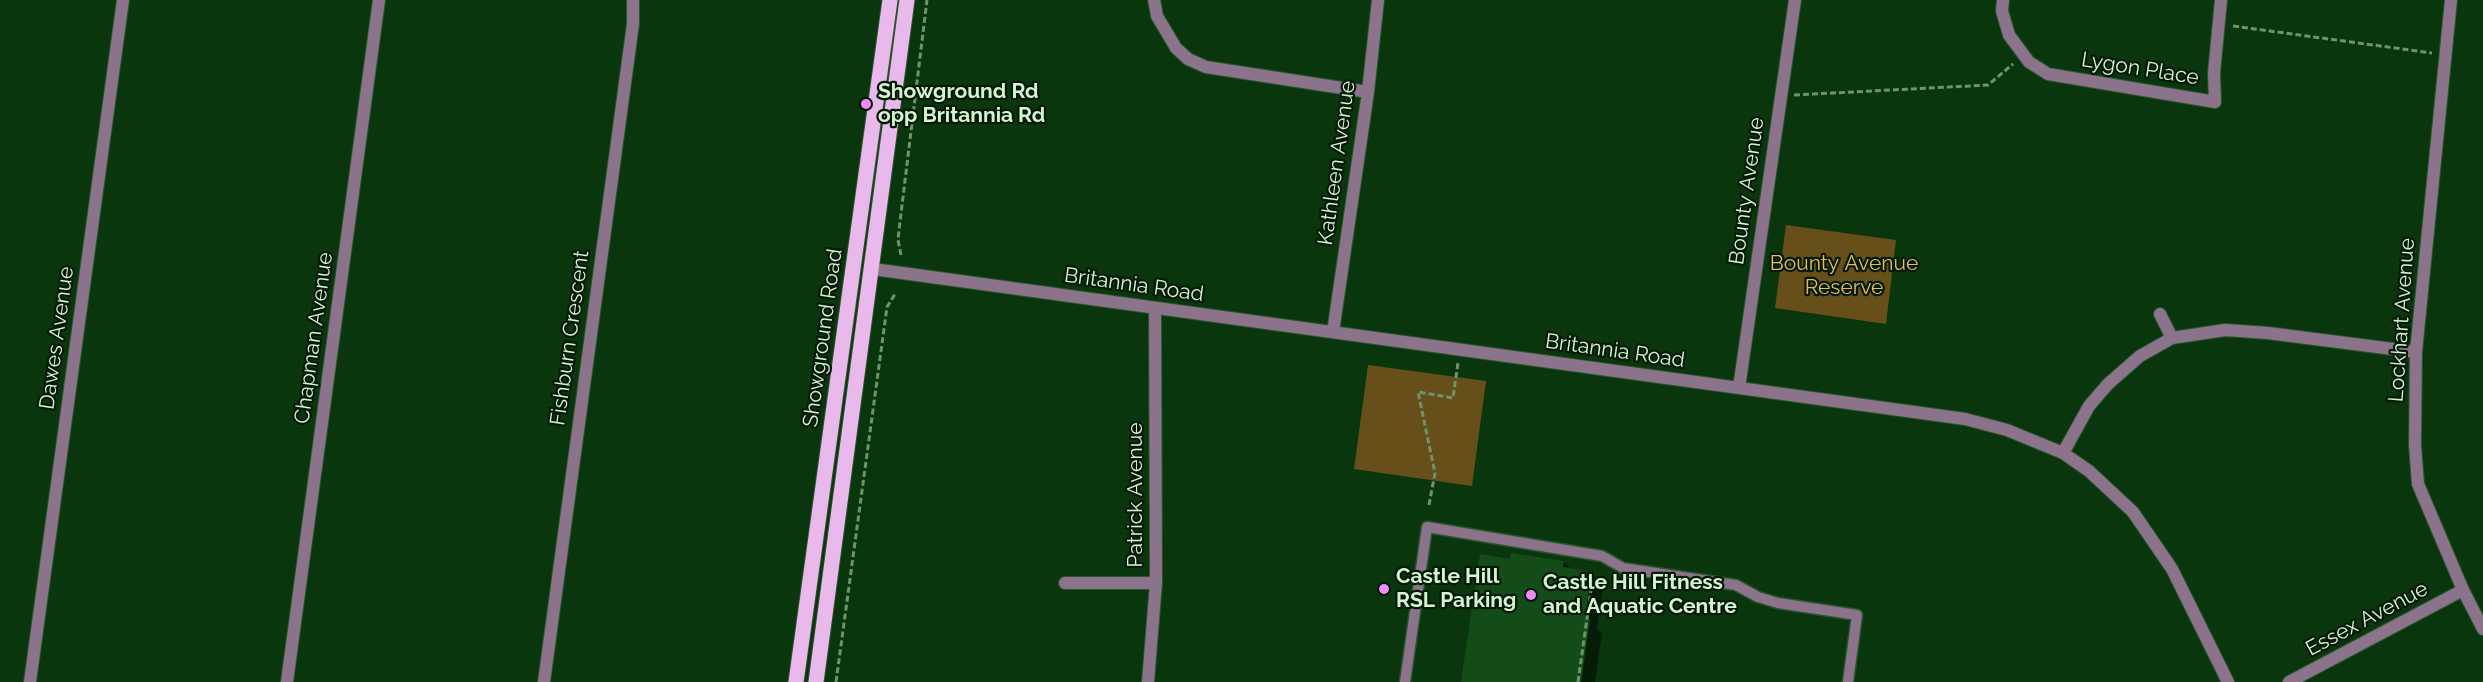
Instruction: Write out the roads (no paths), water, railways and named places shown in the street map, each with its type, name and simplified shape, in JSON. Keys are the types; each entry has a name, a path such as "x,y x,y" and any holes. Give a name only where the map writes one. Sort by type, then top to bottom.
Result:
{"main road":[{"name":"Showground Road","path":"796,682 890,0"},
{"name":"Showground Road","path":"816,682 873,269 907,0"}],"street":[{"name":"Dawes Avenue","path":"30,682 123,0"},
{"name":"Chapman Avenue","path":"288,682 379,0"},
{"name":"Fishburn Crescent","path":"544,682 633,24 633,0"},
{"path":"1154,0 1157,16 1176,48 1188,58 1206,67 1368,92"},
{"name":"Kathleen Avenue","path":"1333,332 1368,92 1378,0"},
{"name":"Bounty Avenue","path":"1739,388 1795,0"},
{"name":"Lygon Place","path":"2003,0 2002,11 2009,35 2029,62 2048,74 2216,102 2214,73 2221,0"},
{"name":"Lockhart Avenue","path":"2451,0 2416,352 2415,445 2418,484 2463,590 2483,629"},
{"name":"Britannia Road","path":"873,269 1965,419 2007,430 2063,453 2090,471 2133,512 2153,538 2180,585 2228,682"},
{"name":"Patrick Avenue","path":"1148,682 1155,583 1155,308"},
{"path":"2160,314 2172,338"},
{"path":"2063,453 2089,406 2108,384 2140,356 2172,338 2225,330 2268,333 2416,352"},
{"path":"1065,583 1155,583"},
{"name":"Essex Avenue","path":"2289,682 2463,590"}],"lane":[{"path":"1405,682 1427,527 1602,556 1623,568 1736,585 1758,597 1778,603 1857,615 1848,682"}],"place":[{"name":"Showground Rd opp Britannia Rd","path":"866,104"},
{"name":"Castle Hill RSL Parking","path":"1384,589"},
{"name":"Castle Hill Fitness and Aquatic Centre","path":"1531,595"}],"park label":[{"name":"Bounty Avenue Reserve","path":"1844,276"}]}
